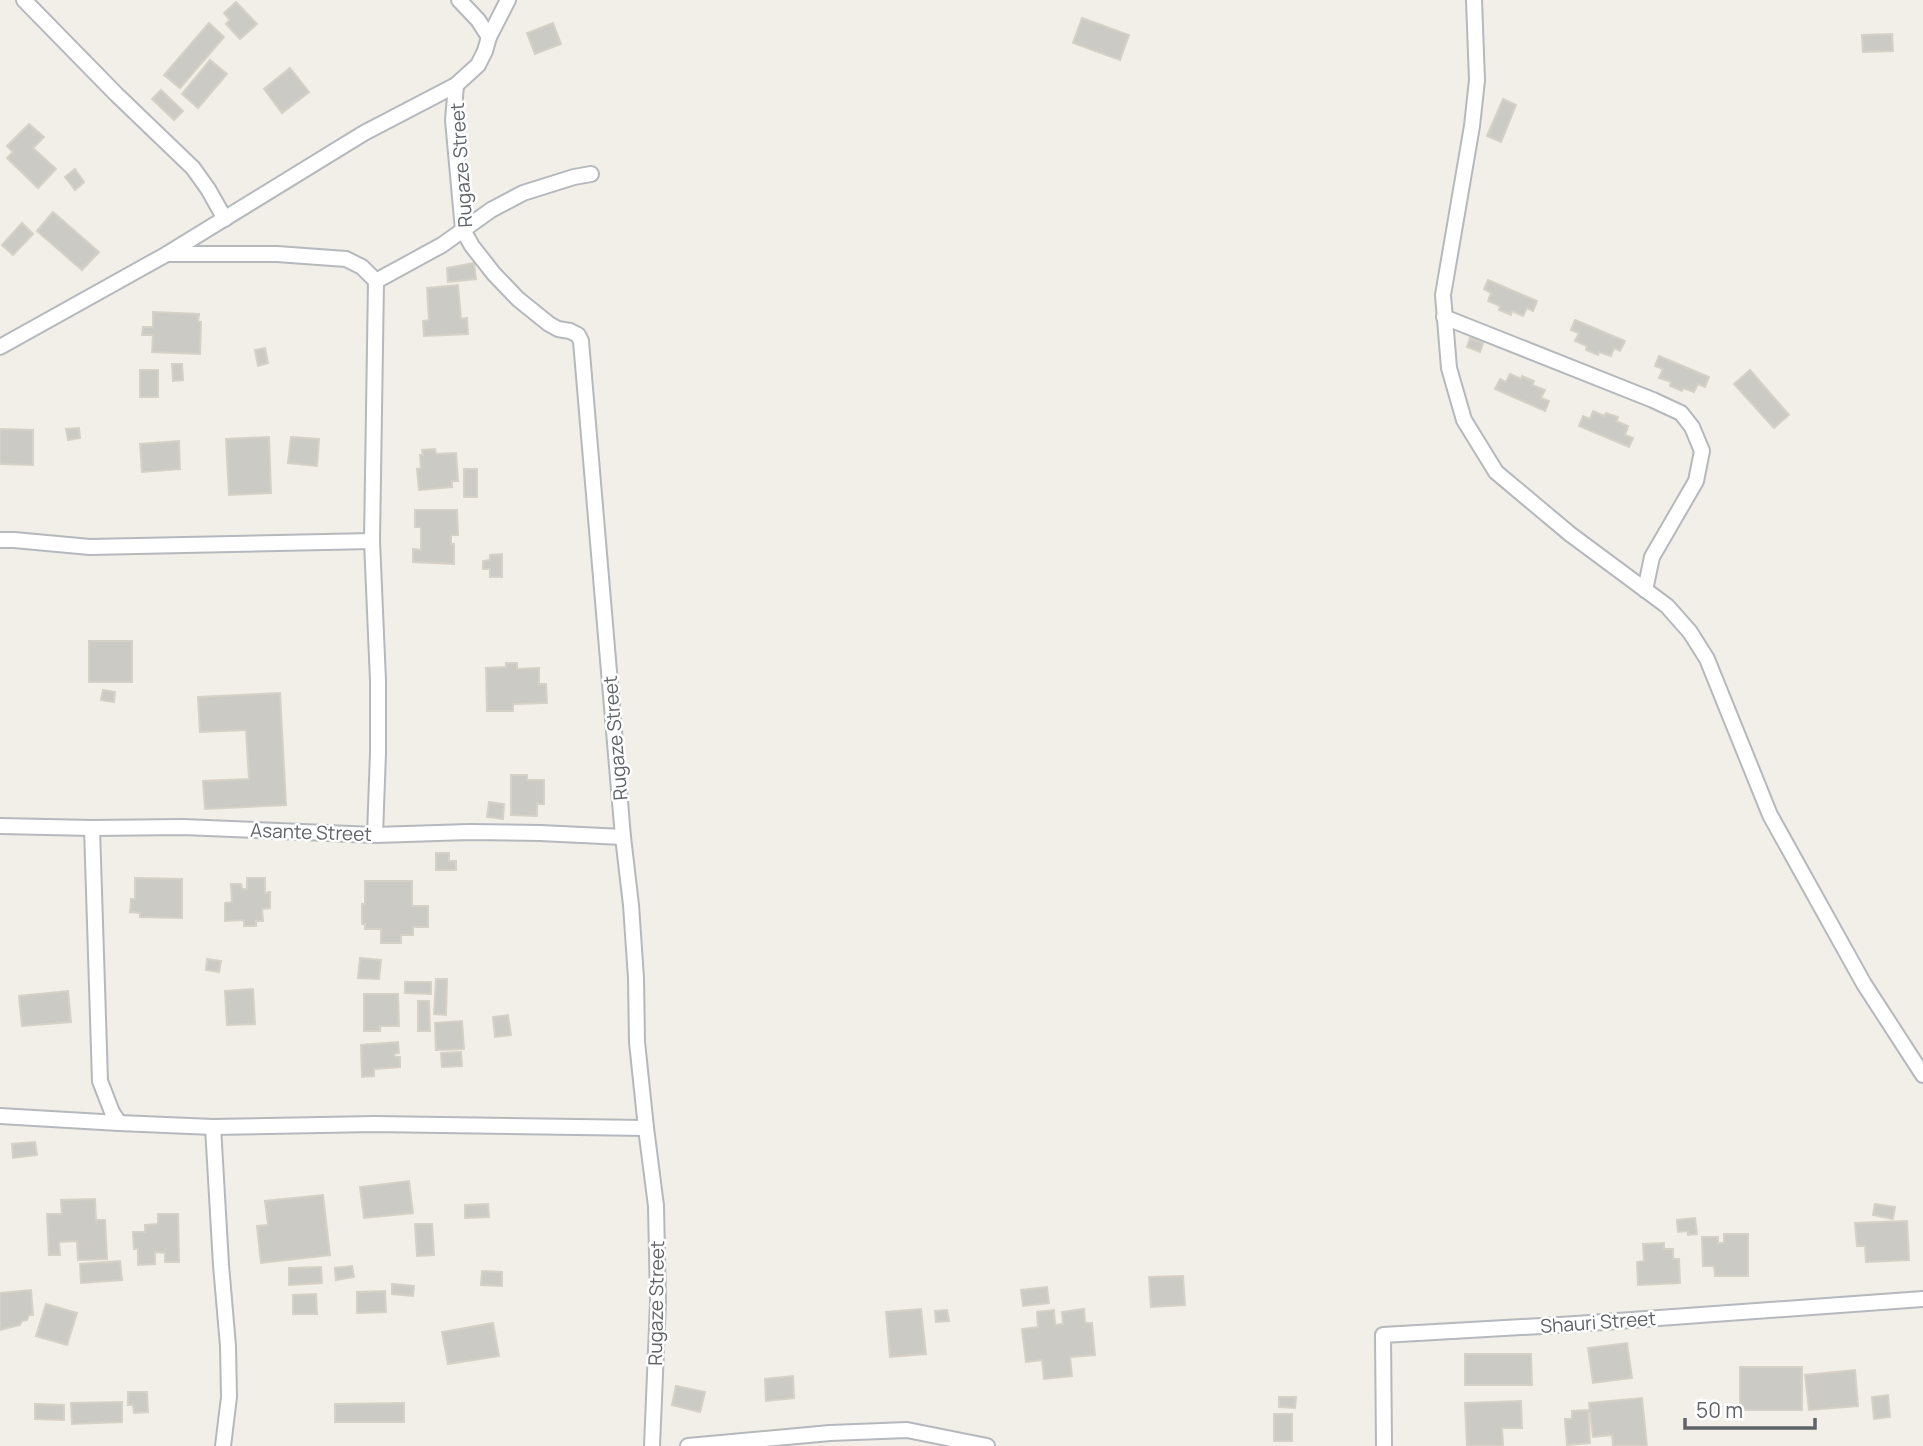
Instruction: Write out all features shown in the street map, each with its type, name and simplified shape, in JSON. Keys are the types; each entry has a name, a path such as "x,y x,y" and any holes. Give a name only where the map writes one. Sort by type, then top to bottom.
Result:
{"street":[{"path":"24,0 193,168 225,219"},
{"path":"459,0 478,20 489,37"},
{"path":"0,347 167,254 364,133 456,85 478,65 508,0"},
{"path":"1474,0 1477,80 1472,126 1443,295 1449,368 1464,420 1496,472 1570,534 1667,606 1690,632 1707,659 1770,815 1864,984 1923,1075"},
{"name":"Rugaze Street","path":"456,85 453,120 463,230 494,274 518,299 549,324 578,335 581,341 631,905 637,1042 656,1206 658,1302 652,1446"},
{"path":"376,281 442,245 491,210 523,193 591,174"},
{"path":"167,254 276,254 346,259 362,267 376,281 372,541 378,681 375,835"},
{"path":"1444,317 1653,400 1681,414 1692,427 1702,451 1696,481 1652,557 1645,590"},
{"path":"0,540 90,547 372,541"},
{"name":"Asante Street","path":"0,826 183,827 375,835 540,833 623,837"},
{"path":"92,828 100,1081 119,1123"},
{"path":"0,1116 214,1127 374,1124 646,1128"},
{"path":"214,1127 228,1346 229,1397 223,1446"},
{"name":"Shauri Street","path":"1384,1446 1383,1335 1576,1325 1923,1299"},
{"path":"688,1446 830,1433 907,1430 987,1446"}],"building":[{"path":"236,2 257,24 240,39 226,24 230,20 224,13"},
{"path":"1082,18 1129,35 1120,60 1073,43"},
{"path":"209,23 224,37 180,88 164,75"},
{"path":"553,23 561,44 535,54 527,33"},
{"path":"1892,34 1893,51 1863,52 1862,35"},
{"path":"210,60 227,74 198,108 182,94"},
{"path":"290,68 309,92 282,113 264,89"},
{"path":"161,90 183,111 174,120 152,99"},
{"path":"1503,99 1516,105 1501,142 1487,136"},
{"path":"29,124 44,137 33,148 56,169 38,188 7,158 13,152 7,146"},
{"path":"75,169 84,182 75,190 65,177"},
{"path":"53,212 99,252 82,270 37,231"},
{"path":"22,223 33,234 13,255 2,245"},
{"path":"474,263 476,279 448,282 447,268"},
{"path":"1488,280 1537,301 1533,311 1527,308 1523,316 1512,311 1511,315 1499,310 1500,306 1488,301 1491,293 1484,289"},
{"path":"458,285 461,319 467,318 468,334 424,336 423,321 429,320 427,288"},
{"path":"153,312 199,314 200,354 152,352 153,335 142,335 143,327 153,327"},
{"path":"1575,320 1625,341 1620,351 1614,348 1611,356 1586,350 1587,346 1575,341 1579,333 1571,330"},
{"path":"1470,338 1483,343 1480,352 1467,347"},
{"path":"265,348 268,363 258,366 255,350"},
{"path":"1659,356 1709,377 1705,387 1698,384 1694,392 1670,386 1671,382 1659,378 1663,369 1655,366"},
{"path":"172,364 182,364 183,380 173,381"},
{"path":"140,370 158,370 158,397 140,397"},
{"path":"1750,370 1789,415 1774,428 1734,384"},
{"path":"1510,374 1534,381 1532,385 1545,390 1541,398 1549,401 1545,411 1495,389 1500,379 1506,382"},
{"path":"1593,411 1604,416 1606,413 1618,417 1616,421 1628,426 1625,435 1633,438 1629,447 1579,426 1583,416 1590,419"},
{"path":"79,428 80,438 68,440 66,429"},
{"path":"0,429 33,430 33,465 0,464"},
{"path":"269,437 271,493 229,495 226,439"},
{"path":"291,437 319,439 317,466 288,463"},
{"path":"179,441 180,469 142,472 140,444"},
{"path":"435,449 436,454 456,453 458,481 452,481 452,487 419,490 417,469 421,468 420,455 423,455 422,450"},
{"path":"464,469 477,469 477,497 464,497"},
{"path":"415,510 457,510 458,535 451,535 454,564 413,562 413,549 421,550 421,527 415,527"},
{"path":"502,554 502,577 490,577 490,569 483,569 483,561 490,560 490,555"},
{"path":"89,641 132,641 132,682 89,682"},
{"path":"506,663 517,663 517,669 539,668 539,684 546,684 547,703 513,704 513,711 487,711 486,668 506,667"},
{"path":"103,690 115,692 114,702 101,700"},
{"path":"280,693 286,805 205,809 203,781 249,779 246,730 200,732 198,697"},
{"path":"511,775 527,775 527,780 544,780 544,804 537,804 537,816 511,815"},
{"path":"489,802 504,804 503,819 487,817"},
{"path":"436,853 449,853 449,861 456,861 456,870 436,870"},
{"path":"135,878 182,879 182,918 140,917 140,913 130,912 131,899 135,899"},
{"path":"247,878 265,878 265,893 270,892 270,908 262,909 263,921 256,921 256,926 244,926 244,920 225,921 225,903 232,902 231,884 241,884 242,889 247,889"},
{"path":"365,881 412,881 412,906 428,906 428,927 413,927 413,935 401,935 401,943 381,943 381,929 365,929 365,924 362,924"},
{"path":"360,958 381,960 379,979 358,978"},
{"path":"207,959 221,961 219,972 206,970"},
{"path":"436,979 447,979 446,1015 434,1014"},
{"path":"405,982 431,982 431,994 405,993"},
{"path":"253,989 255,1024 227,1025 225,991"},
{"path":"68,991 71,1022 22,1026 19,996"},
{"path":"364,994 398,994 399,1026 380,1026 380,1031 364,1031"},
{"path":"418,1001 429,1001 430,1031 418,1031"},
{"path":"508,1015 511,1035 495,1037 493,1017"},
{"path":"462,1021 464,1049 436,1050 435,1023"},
{"path":"398,1042 399,1053 394,1054 395,1057 400,1057 400,1067 374,1069 374,1076 362,1077 361,1045"},
{"path":"461,1052 462,1066 442,1067 441,1053"},
{"path":"35,1142 37,1155 13,1158 12,1144"},
{"path":"409,1181 413,1213 364,1218 360,1187"},
{"path":"323,1195 330,1255 261,1263 257,1226 268,1225 265,1201"},
{"path":"95,1199 96,1220 105,1220 107,1259 78,1260 77,1241 59,1242 60,1255 49,1255 47,1214 62,1214 61,1200"},
{"path":"488,1204 489,1217 465,1218 465,1205"},
{"path":"1875,1204 1895,1207 1893,1219 1873,1215"},
{"path":"158,1214 178,1214 179,1262 165,1262 165,1253 155,1252 155,1264 138,1265 138,1249 134,1249 133,1232 145,1232 145,1225 158,1224"},
{"path":"1695,1218 1697,1234 1678,1232 1677,1220"},
{"path":"1907,1221 1909,1260 1866,1262 1865,1246 1857,1246 1855,1223"},
{"path":"415,1224 432,1224 434,1255 417,1256"},
{"path":"1724,1234 1748,1234 1748,1276 1715,1276 1714,1266 1703,1266 1702,1237 1718,1237 1718,1243 1724,1243"},
{"path":"1664,1243 1664,1249 1673,1249 1673,1259 1679,1259 1680,1283 1638,1285 1637,1262 1644,1261 1643,1244"},
{"path":"120,1261 122,1280 81,1283 80,1264"},
{"path":"352,1266 354,1277 336,1280 335,1268"},
{"path":"321,1267 322,1283 289,1285 289,1268"},
{"path":"482,1271 502,1272 502,1286 481,1285"},
{"path":"1183,1276 1185,1305 1151,1307 1149,1277"},
{"path":"392,1284 414,1286 413,1296 392,1294"},
{"path":"1047,1287 1049,1303 1023,1306 1021,1290"},
{"path":"31,1290 33,1315 29,1315 20,1325 0,1330 0,1293"},
{"path":"385,1291 386,1312 357,1313 357,1292"},
{"path":"316,1294 317,1314 293,1314 293,1295"},
{"path":"46,1304 77,1313 67,1345 36,1336"},
{"path":"921,1309 926,1354 890,1357 886,1312"},
{"path":"1084,1309 1085,1323 1092,1323 1095,1355 1070,1357 1072,1376 1044,1379 1042,1360 1026,1362 1022,1329 1038,1327 1037,1312 1054,1310 1055,1325 1063,1324 1062,1312"},
{"path":"947,1310 949,1321 936,1322 935,1311"},
{"path":"493,1323 499,1356 448,1364 442,1332"},
{"path":"1627,1343 1632,1378 1593,1383 1588,1348"},
{"path":"1465,1354 1531,1354 1532,1385 1465,1385"},
{"path":"1740,1367 1802,1367 1802,1410 1740,1410"},
{"path":"1855,1370 1858,1406 1809,1410 1805,1375"},
{"path":"793,1376 794,1398 766,1401 765,1379"},
{"path":"676,1386 705,1392 700,1412 672,1405"},
{"path":"128,1392 147,1392 148,1412 134,1413 133,1405 128,1405"},
{"path":"1888,1395 1890,1417 1874,1419 1872,1397"},
{"path":"1279,1397 1296,1397 1295,1408 1279,1407"},
{"path":"1642,1398 1647,1446 1613,1446 1612,1435 1593,1437 1589,1403"},
{"path":"1521,1401 1522,1428 1502,1428 1503,1446 1467,1446 1465,1403"},
{"path":"122,1402 122,1422 72,1424 71,1403"},
{"path":"404,1403 404,1422 335,1422 335,1404"},
{"path":"35,1404 64,1405 64,1420 35,1419"},
{"path":"1588,1410 1590,1443 1567,1445 1565,1419 1572,1419 1572,1411"},
{"path":"1274,1414 1292,1414 1292,1441 1274,1441"}]}
